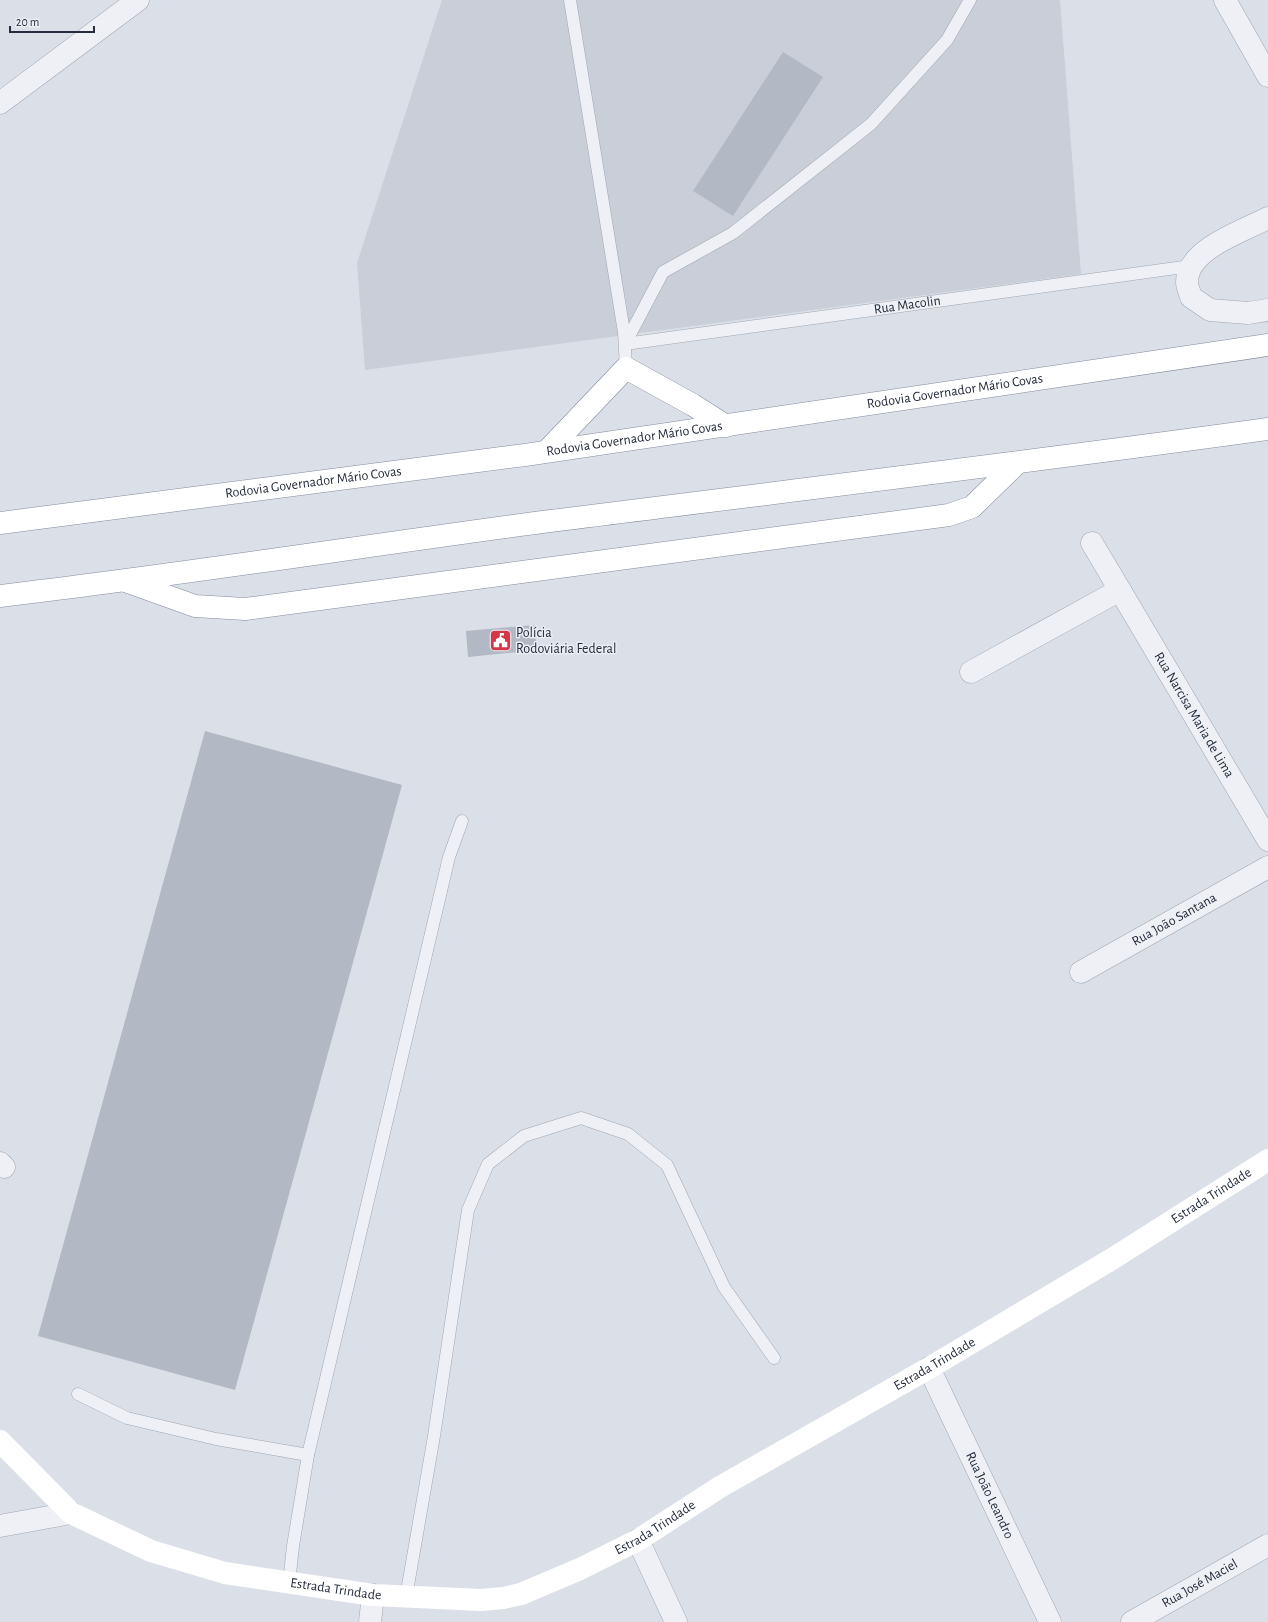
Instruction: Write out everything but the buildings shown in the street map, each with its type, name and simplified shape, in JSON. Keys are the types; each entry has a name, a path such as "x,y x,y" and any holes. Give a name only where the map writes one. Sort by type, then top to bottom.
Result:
{"main road":[{"name":"Rodovia Governador Mário Covas","path":"0,524 547,452 1268,345"},
{"path":"547,452 626,368 693,405 726,426"},
{"path":"0,596 125,581 533,524 1016,464 1268,429"},
{"path":"125,581 195,606 245,609 672,553 949,516 972,507 1016,464"},
{"name":"Estrada Trindade","path":"0,1441 71,1513 151,1551 225,1573 373,1595 481,1600 515,1595 580,1570 638,1540 720,1487 929,1368 1112,1259 1268,1160"}],"street":[{"path":"0,103 138,0"},
{"path":"1225,0 1268,76"},
{"path":"1258,312 1210,310 1191,297 1187,283 1191,266 1205,250 1268,218"},
{"name":"Rua Narcisa Maria de Lima","path":"1092,543 1268,840"},
{"path":"971,672 1120,590"},
{"name":"Rua João Santana","path":"1081,972 1268,867"},
{"name":"Rua João Leandro","path":"929,1368 1050,1622"},
{"path":"0,1526 71,1513"},
{"path":"638,1540 676,1622"},
{"name":"Rua José Maciel","path":"1132,1622 1268,1545"},
{"path":"370,1622 373,1595"}],"lane":[{"path":"570,0 624,332 626,368"},
{"path":"625,344 663,272 733,233 870,124 947,40 970,0"},
{"name":"Rua Macolin","path":"625,344 1191,266"},
{"path":"289,1583 293,1546 308,1455 450,857 462,820"},
{"path":"406,1597 434,1436 468,1210 488,1164 524,1136 581,1118 628,1134 667,1165 724,1287 774,1358"},
{"path":"78,1394 127,1418 216,1439 308,1455"}],"shaded area":[{"path":"442,0 1060,0 1081,274 365,370 357,263"}],"place":[{"name":"Polícia Rodoviária Federal","path":"501,641"}]}
